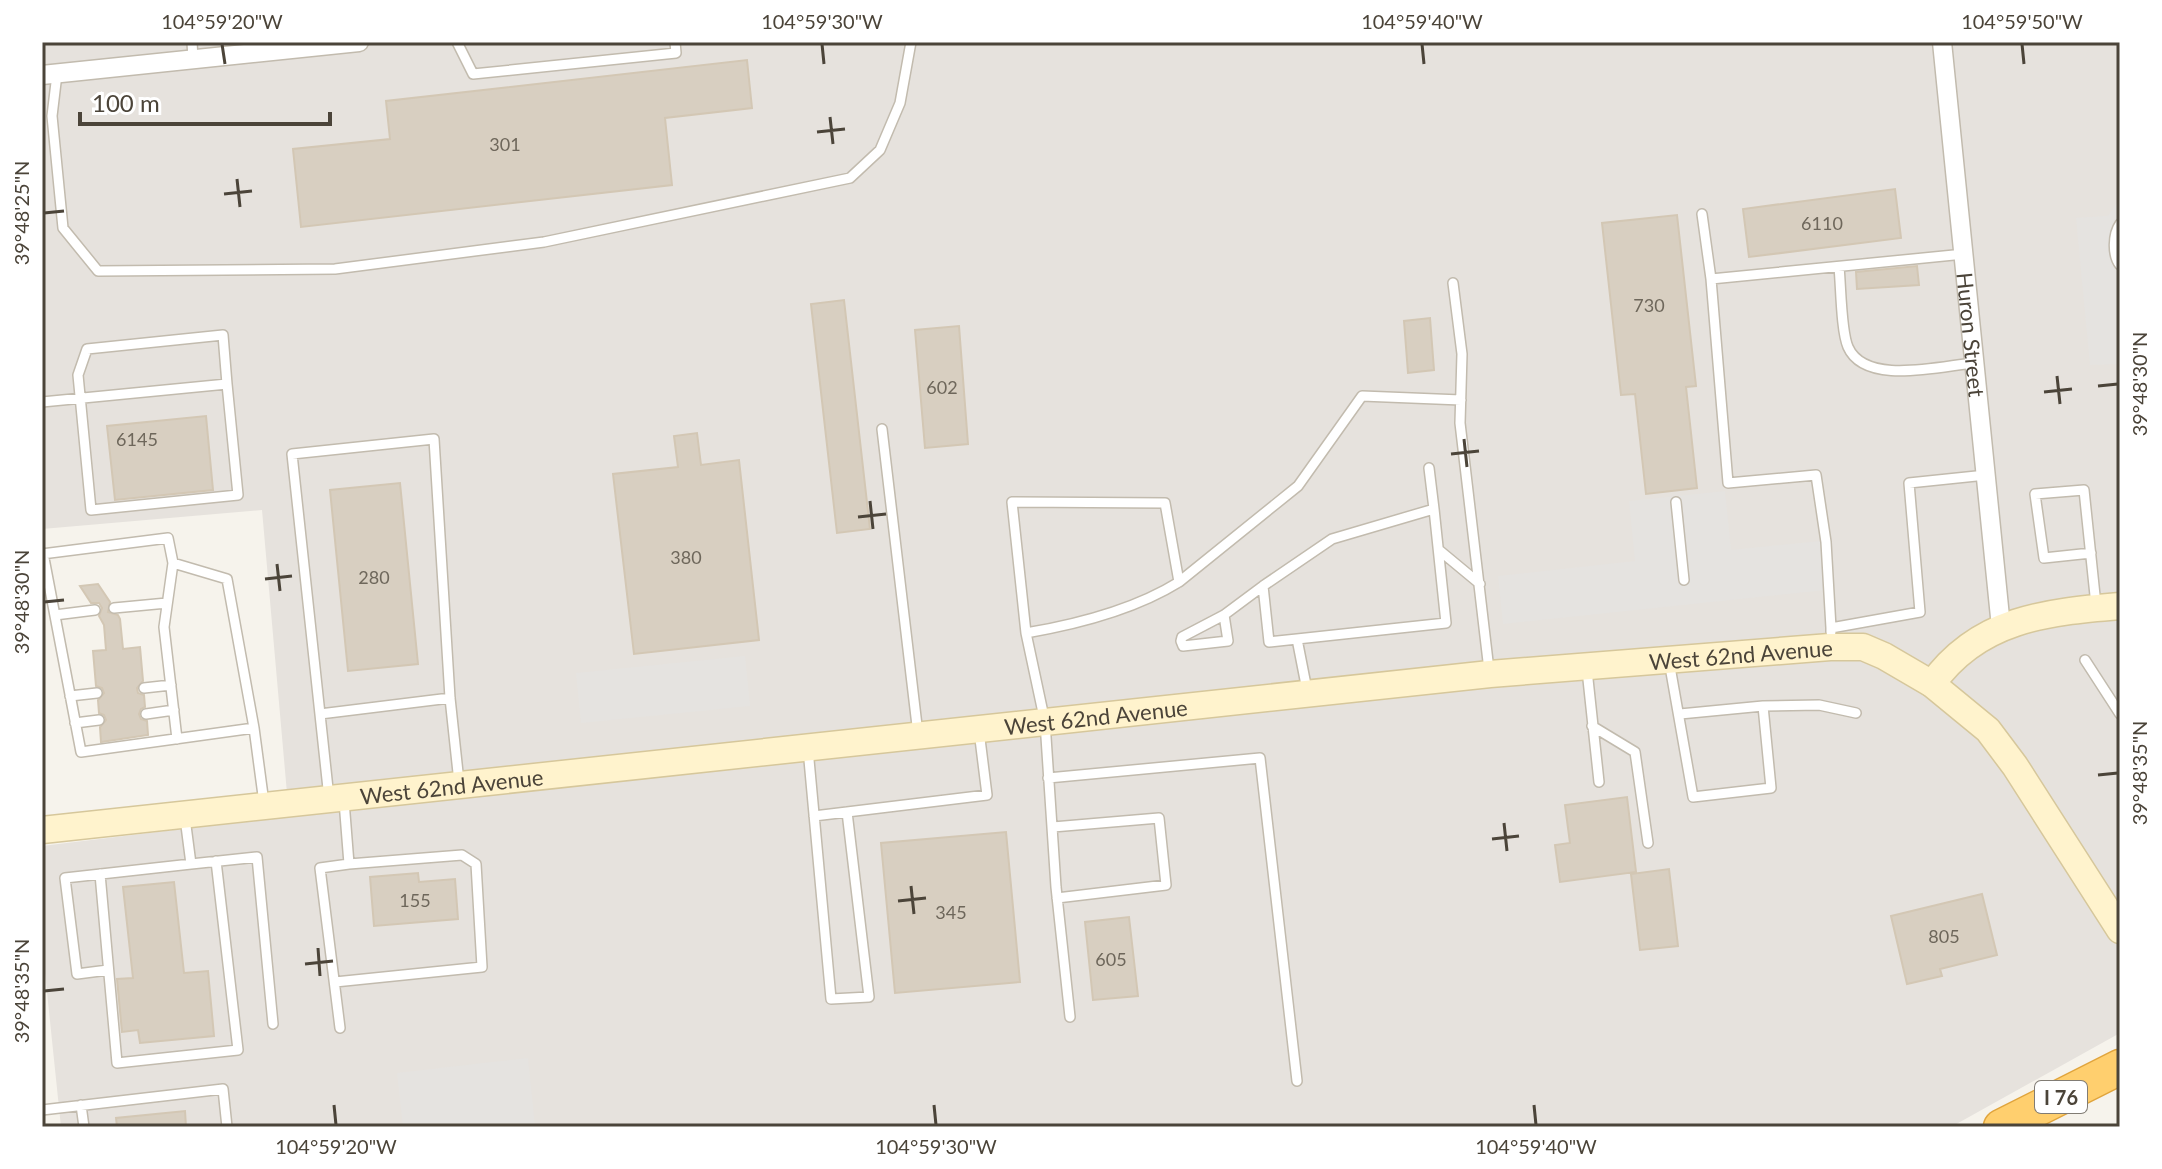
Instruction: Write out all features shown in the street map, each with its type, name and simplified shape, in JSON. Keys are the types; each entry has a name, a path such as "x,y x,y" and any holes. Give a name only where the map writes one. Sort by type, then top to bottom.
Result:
{"highway":[{"name":"I 76","path":"2001,1127 2120,1067"}],"street":[{"path":"50,74 192,50 359,42"},
{"name":"Huron Street","path":"1942,42 2001,627"},
{"path":"2108,607 2037,617 2001,627 1955,655 1932,684 1988,730 2120,930"},
{"name":"West 62nd Avenue","path":"42,830 918,734 1669,658 1830,638 1863,647 1905,666 1932,684"}],"lane":[{"path":"457,42 473,74 676,53 675,42"},
{"path":"50,74 63,228 98,271 335,269 544,242 850,178 880,150 900,103 911,42"},
{"path":"1702,214 1711,279 1728,483 1816,475 1826,542 1830,638 1920,612 1909,483 1986,475"},
{"path":"2120,224 2115,231 2116,260 2120,265"},
{"path":"1711,279 1964,254"},
{"path":"1839,267 1846,345 1856,360 1885,372 1974,363"},
{"path":"1453,283 1462,354 1460,423 1490,674"},
{"path":"223,335 227,384 238,495 91,510 78,375 87,349 223,335"},
{"path":"42,402 227,384"},
{"path":"1026,633 1067,626 1109,613 1147,599 1179,582 1298,486 1362,396 1461,400"},
{"path":"882,429 918,734"},
{"path":"349,864 320,714 292,454 434,439 450,698 460,786"},
{"path":"1263,586 1269,642 1446,623 1429,468"},
{"path":"2091,553 2044,558 2035,494 2084,490 2091,553 2108,607"},
{"path":"1070,1017 1057,898 1045,722 1026,633 1012,502 1165,503 1179,582"},
{"path":"1676,502 1684,580"},
{"path":"1224,615 1228,641 1183,646 1182,637 1224,615 1332,539 1434,509"},
{"path":"177,739 164,627 173,563 168,538 42,554 81,752 177,739 254,728"},
{"path":"1439,550 1480,584"},
{"path":"173,563 227,579 254,728 264,807"},
{"path":"114,608 167,603"},
{"path":"55,615 95,610"},
{"path":"1297,639 1307,694"},
{"path":"1669,658 1693,797 1771,788 1763,706"},
{"path":"2085,660 2120,714"},
{"path":"1586,666 1599,782"},
{"path":"144,688 171,685"},
{"path":"70,696 97,693"},
{"path":"320,714 450,698"},
{"path":"1680,714 1763,706 1819,705 1856,713"},
{"path":"146,714 174,710"},
{"path":"75,723 99,720"},
{"path":"1592,726 1635,752 1648,843"},
{"path":"814,816 987,795 978,728"},
{"path":"808,746 831,999 869,997 847,812"},
{"path":"1048,778 1260,758 1297,1081"},
{"path":"185,815 191,864"},
{"path":"1053,827 1159,818 1166,885 1057,898"},
{"path":"335,982 482,967 476,864 462,855 320,868 340,1028"},
{"path":"108,970 77,974 65,878 257,857 273,1024"},
{"path":"100,874 117,1063 238,1050 216,861"},
{"path":"42,1110 223,1089 227,1127"},
{"path":"81,1105 84,1127"}],"shaded area":[{"path":"42,42 2120,42 2120,1033 1951,1127 61,1127 42,944 42,846 289,816 262,510 42,529"},
{"path":"2120,198 2120,364 2090,365 2076,218 2108,216"},
{"path":"1725,491 1731,550 1821,541 1826,590 1503,624 1498,576 1635,561 1629,501"},
{"path":"745,656 750,706 581,723 576,673"},
{"path":"528,1058 535,1127 403,1127 397,1073"}],"building":[{"path":"747,60 752,108 665,118 672,185 301,227 293,149 390,139 386,101"},
{"path":"1895,189 1901,238 1749,257 1743,209"},
{"path":"1677,215 1696,386 1686,387 1697,488 1646,494 1635,394 1621,395 1602,223"},
{"path":"1917,266 1919,285 1857,289 1856,272"},
{"path":"844,300 870,529 837,533 811,304"},
{"path":"1430,318 1434,370 1408,373 1404,321"},
{"path":"959,326 968,444 925,448 915,330"},
{"path":"206,416 213,490 115,500 107,426"},
{"path":"697,433 701,465 739,460 759,640 634,654 613,474 678,467 674,436"},
{"path":"400,483 418,664 348,671 330,490"},
{"path":"98,584 110,602 108,612 118,615 120,619 123,649 140,647 143,681 137,688 138,693 144,695 145,707 139,714 141,719 147,721 148,735 101,742 100,727 106,720 99,713 98,700 104,693 102,688 96,686 93,651 106,650 104,625 99,616 102,608 99,603 91,603 80,586"},
{"path":"1627,797 1636,872 1560,882 1555,845 1570,843 1565,805"},
{"path":"1006,832 1020,982 895,993 881,843"},
{"path":"1669,869 1678,946 1640,950 1631,874"},
{"path":"418,873 419,882 455,879 458,919 374,926 370,877"},
{"path":"174,882 184,973 208,971 214,1036 140,1043 138,1030 122,1032 117,979 133,978 123,887"},
{"path":"1982,894 1997,955 1940,969 1942,976 1907,984 1891,916"},
{"path":"1129,917 1138,996 1093,1000 1085,922"},
{"path":"185,1111 186,1127 117,1127 116,1118"}]}
